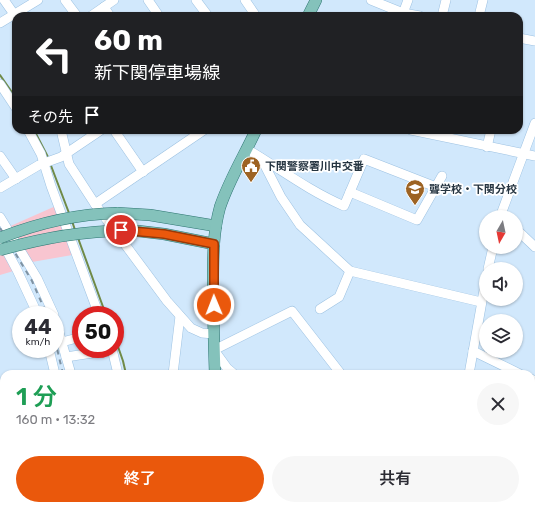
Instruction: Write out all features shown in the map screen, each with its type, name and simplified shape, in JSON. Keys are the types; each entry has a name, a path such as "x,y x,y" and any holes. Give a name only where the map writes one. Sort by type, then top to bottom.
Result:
{"main road":[{"path":"310,12 316,0"},
{"path":"215,370 214,244 216,226 227,189 254,134"},
{"path":"0,238 21,229 96,213 150,215 216,226"},
{"path":"0,250 32,241 94,231 138,231 170,235 214,244"}],"street":[{"path":"4,0 12,12"},
{"path":"21,12 38,0"},
{"path":"65,0 74,12"},
{"path":"97,12 114,0"},
{"path":"148,0 156,12"},
{"path":"196,0 205,12"},
{"path":"245,0 253,12"},
{"path":"371,0 398,12"},
{"path":"403,12 408,0"},
{"path":"443,12 446,0"},
{"path":"480,12 483,0"},
{"path":"104,7 107,12"},
{"path":"0,23 12,17"},
{"path":"523,39 535,41"},
{"path":"0,84 12,102"},
{"path":"503,210 535,123"},
{"path":"30,134 41,154 48,161 96,306"},
{"path":"62,134 69,164 96,204 167,301 192,328 202,333 214,334"},
{"path":"0,188 48,161 66,154 95,134"},
{"path":"117,134 143,172"},
{"path":"96,204 198,134"},
{"path":"450,134 487,147 535,156"},
{"path":"487,147 490,134"},
{"path":"247,149 330,200 344,206 364,159 436,187"},
{"path":"0,156 16,179"},
{"path":"261,158 281,197 300,225 350,271 479,302"},
{"path":"350,192 417,220 442,176"},
{"path":"0,217 37,278 50,306"},
{"path":"523,236 535,247"},
{"path":"0,238 34,306"},
{"path":"320,309 339,297 350,271"},
{"path":"470,370 480,306"},
{"path":"229,370 214,350 292,311 338,370"},
{"path":"173,370 180,316"},
{"path":"64,350 70,370"},
{"path":"473,351 512,370"},
{"path":"66,357 72,356"},
{"path":"51,358 54,370"},
{"path":"114,358 117,370"}],"shaded area":[{"path":"58,205 78,254 32,262 6,228"},
{"path":"0,239 17,270 0,275"}],"waterway":[{"path":"0,75 12,92"},
{"path":"36,134 49,159"},
{"path":"50,163 69,213"},
{"path":"72,221 75,230"},
{"path":"78,238 103,306"},
{"path":"122,358 125,370"}],"railway":[{"path":"0,228 32,281 43,306"},
{"path":"59,358 62,370"}],"place":[{"name":"下関警察署川中交番","path":"251,183"},
{"name":"聾学校・下関分校","path":"415,206"}],"route":[{"path":"121,230 164,234 214,244 214,305"}]}
